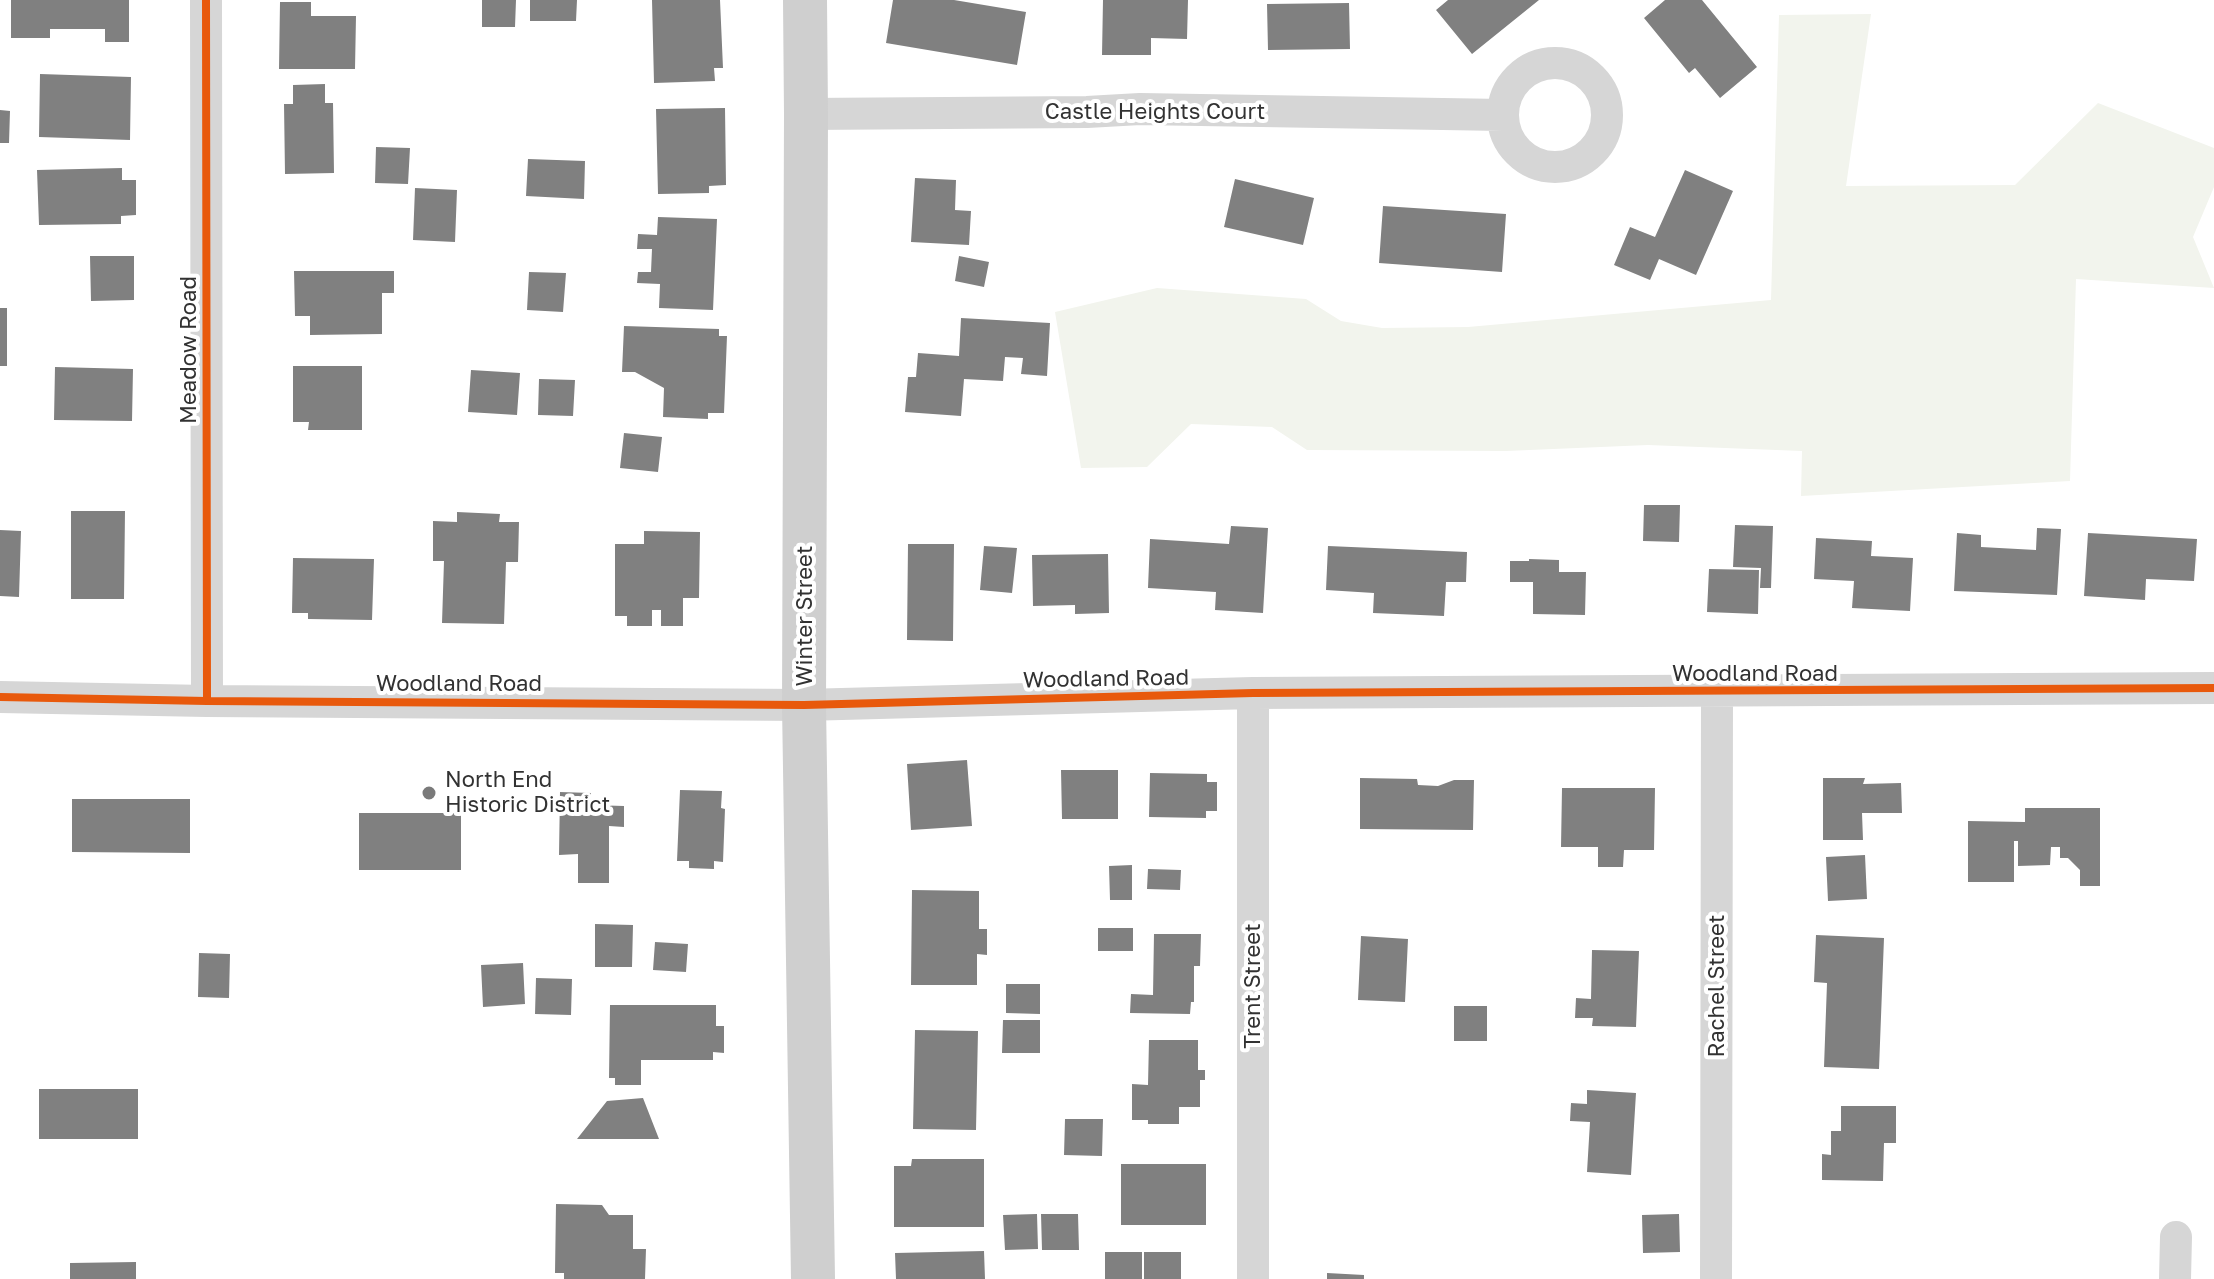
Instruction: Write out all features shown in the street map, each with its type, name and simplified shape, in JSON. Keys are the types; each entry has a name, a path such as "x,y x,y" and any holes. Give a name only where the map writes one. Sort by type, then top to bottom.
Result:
{"main road":[{"name":"Winter Street","path":"805,0 804,705 813,1279"}],"street":[{"name":"Meadow Road","path":"206,0 207,701"},
{"name":"Castle Heights Court","path":"806,114 1140,109 1503,115"},
{"name":"Woodland Road","path":"0,697 804,705 1253,693 2214,688"},
{"name":"Rachel Street","path":"1716,1279 1717,692"},
{"name":"Trent Street","path":"1253,693 1253,1279"},
{"path":"2175,1279 2176,1237"}],"shaded area":[{"path":"1871,14 1846,186 2015,185 2098,103 2214,148 2214,187 2193,237 2214,288 2076,279 2070,481 1801,496 1802,451 1648,445 1506,451 1307,450 1272,427 1191,424 1147,467 1081,468 1055,312 1157,288 1306,299 1341,321 1382,328 1468,327 1771,300 1779,15"}],"building":[{"path":"11,0 129,0 129,42 105,42 105,29 50,29 50,38 11,38"},
{"path":"482,0 516,0 515,27 482,27"},
{"path":"530,0 577,0 576,21 530,21"},
{"path":"652,0 720,0 723,68 714,68 715,81 654,83"},
{"path":"893,0 954,0 1026,12 1017,65 886,43"},
{"path":"1103,0 1188,0 1187,39 1151,38 1151,55 1102,55"},
{"path":"1448,0 1539,0 1472,54 1436,10"},
{"path":"1665,0 1702,0 1757,67 1720,98 1695,68 1689,73 1644,18"},
{"path":"280,2 311,2 311,16 356,16 355,69 279,69"},
{"path":"1349,3 1350,49 1268,50 1267,4"},
{"path":"40,74 131,77 130,140 39,137"},
{"path":"325,84 325,103 333,103 334,173 285,174 284,104 293,104 293,85"},
{"path":"725,108 726,185 709,186 709,193 658,194 656,109"},
{"path":"0,110 10,111 9,143 0,143"},
{"path":"376,147 410,148 408,184 375,183"},
{"path":"528,159 585,161 584,199 526,196"},
{"path":"122,168 122,180 136,180 136,215 121,216 121,224 39,225 37,170"},
{"path":"1685,170 1733,191 1696,275 1659,259 1650,280 1614,265 1630,227 1655,237"},
{"path":"915,178 956,180 955,210 971,211 969,245 911,242"},
{"path":"1235,179 1314,198 1303,245 1224,227"},
{"path":"415,188 457,190 455,242 413,240"},
{"path":"1383,206 1506,214 1502,272 1379,263"},
{"path":"658,217 717,219 713,310 659,308 660,284 637,283 638,272 651,272 652,249 637,249 638,234 657,235"},
{"path":"90,256 134,256 134,300 91,301"},
{"path":"959,256 989,262 984,287 955,281"},
{"path":"294,271 394,271 394,293 382,293 382,334 310,335 310,316 295,316"},
{"path":"529,272 566,273 563,312 527,310"},
{"path":"0,308 7,308 7,366 0,366"},
{"path":"961,318 1050,323 1047,376 1021,374 1023,358 1005,357 1003,381 964,379 961,416 905,412 908,377 916,377 918,353 959,356"},
{"path":"624,326 719,329 719,336 727,336 724,413 708,413 708,419 663,417 664,388 635,372 622,372"},
{"path":"293,366 362,366 362,430 308,430 309,422 293,422"},
{"path":"55,367 133,369 132,421 54,420"},
{"path":"471,370 520,373 517,415 468,412"},
{"path":"539,379 575,380 573,416 538,415"},
{"path":"624,433 662,437 658,472 620,468"},
{"path":"1644,505 1680,505 1679,542 1643,541"},
{"path":"71,511 125,511 124,599 71,599"},
{"path":"457,512 500,514 499,522 519,522 518,562 506,562 504,624 442,623 444,561 433,561 433,521 457,522"},
{"path":"1735,525 1773,526 1771,588 1760,588 1761,568 1733,567"},
{"path":"1231,526 1268,528 1263,613 1215,610 1216,592 1148,588 1150,539 1229,544"},
{"path":"2037,528 2061,529 2057,595 1954,591 1957,533 1981,535 1981,547 2036,550"},
{"path":"0,530 21,531 19,597 0,596"},
{"path":"644,531 700,532 699,598 683,598 683,626 661,626 661,610 652,610 652,626 627,626 627,616 615,616 615,544 644,544"},
{"path":"2088,533 2197,539 2194,581 2146,579 2145,600 2084,596"},
{"path":"1816,538 1872,541 1871,556 1913,558 1910,611 1852,608 1854,581 1814,579"},
{"path":"908,544 954,544 953,641 907,640"},
{"path":"984,546 1017,548 1012,593 980,590"},
{"path":"1328,546 1467,552 1466,582 1446,582 1444,616 1373,613 1374,593 1326,590"},
{"path":"1108,554 1109,613 1075,614 1075,605 1033,606 1032,555"},
{"path":"293,558 374,559 372,620 308,619 308,613 292,613"},
{"path":"1559,560 1559,572 1586,572 1585,615 1533,614 1533,582 1510,582 1510,561"},
{"path":"1709,569 1759,570 1758,614 1707,612"},
{"path":"967,760 972,826 911,830 907,764"},
{"path":"1061,770 1118,770 1118,819 1062,819"},
{"path":"1150,773 1207,774 1207,782 1217,782 1217,811 1206,811 1206,818 1149,817"},
{"path":"1360,778 1417,779 1418,785 1438,786 1454,780 1474,780 1473,830 1360,829"},
{"path":"1823,778 1865,778 1863,784 1901,783 1902,813 1862,813 1863,840 1823,840"},
{"path":"1562,788 1655,788 1654,850 1624,850 1623,867 1598,867 1598,847 1561,847"},
{"path":"680,790 722,791 721,808 725,809 723,862 714,861 714,869 689,868 689,861 677,861"},
{"path":"560,792 591,793 591,805 624,806 624,827 609,826 609,883 578,883 578,854 559,855"},
{"path":"72,799 190,799 190,853 72,852"},
{"path":"2025,808 2100,808 2100,886 2080,886 2080,870 2068,858 2060,858 2060,847 2051,847 2050,865 2018,866 2018,841 2014,841 2014,882 1968,882 1968,821 2025,822"},
{"path":"359,813 461,813 461,870 359,870"},
{"path":"1865,855 1867,899 1828,901 1826,857"},
{"path":"1132,865 1132,900 1110,900 1109,866"},
{"path":"1148,869 1181,870 1180,890 1147,889"},
{"path":"912,890 979,891 979,929 987,929 987,955 977,954 977,985 911,985"},
{"path":"595,924 633,925 632,967 595,967"},
{"path":"1098,928 1133,928 1133,951 1098,951"},
{"path":"1154,934 1201,934 1200,966 1194,966 1194,1002 1191,1002 1190,1014 1130,1013 1131,994 1153,995"},
{"path":"1816,935 1884,938 1879,1069 1824,1067 1827,983 1814,982"},
{"path":"1361,936 1408,939 1405,1002 1358,1000"},
{"path":"655,942 688,944 686,972 653,970"},
{"path":"1592,950 1639,951 1636,1027 1592,1026 1593,1018 1575,1018 1576,998 1591,999"},
{"path":"199,953 230,954 229,998 198,997"},
{"path":"523,963 525,1004 483,1007 481,965"},
{"path":"536,978 572,979 571,1015 535,1014"},
{"path":"1006,984 1040,984 1040,1014 1006,1013"},
{"path":"610,1005 716,1005 716,1026 724,1026 724,1053 713,1052 713,1060 641,1060 641,1085 615,1085 615,1078 609,1078"},
{"path":"1454,1006 1487,1006 1487,1041 1454,1041"},
{"path":"1003,1020 1040,1020 1040,1053 1002,1053"},
{"path":"915,1030 978,1031 976,1130 913,1129"},
{"path":"1149,1040 1198,1040 1198,1070 1205,1070 1205,1080 1200,1080 1200,1107 1179,1107 1179,1124 1148,1124 1148,1120 1132,1120 1132,1084 1148,1085"},
{"path":"39,1089 138,1089 138,1139 39,1139"},
{"path":"1587,1090 1636,1093 1631,1175 1587,1172 1590,1122 1570,1121 1571,1103 1587,1104"},
{"path":"643,1098 659,1139 577,1139 607,1101"},
{"path":"1841,1106 1896,1106 1896,1143 1884,1143 1883,1181 1822,1180 1822,1154 1831,1155 1831,1131 1841,1131"},
{"path":"1065,1119 1103,1119 1102,1156 1064,1155"},
{"path":"912,1159 984,1159 984,1227 894,1227 894,1166 911,1166"},
{"path":"1121,1164 1206,1164 1206,1225 1121,1225"},
{"path":"556,1204 602,1205 609,1215 633,1215 633,1249 646,1249 645,1279 564,1279 564,1273 555,1273"},
{"path":"1037,1214 1038,1249 1005,1250 1003,1215"},
{"path":"1041,1214 1078,1214 1079,1250 1042,1250"},
{"path":"1679,1214 1680,1252 1643,1253 1642,1215"},
{"path":"984,1251 985,1279 896,1279 895,1253"},
{"path":"1105,1252 1142,1252 1142,1279 1105,1279"},
{"path":"1144,1252 1181,1252 1181,1279 1144,1279"},
{"path":"136,1262 136,1279 70,1279 70,1263"},
{"path":"1327,1273 1364,1275 1364,1279 1327,1279"}],"cycle path":[{"path":"206,0 207,701"},
{"path":"0,697 804,705 1253,693 2214,688"}],"place":[{"name":"North End Historic District","path":"429,793"}]}
